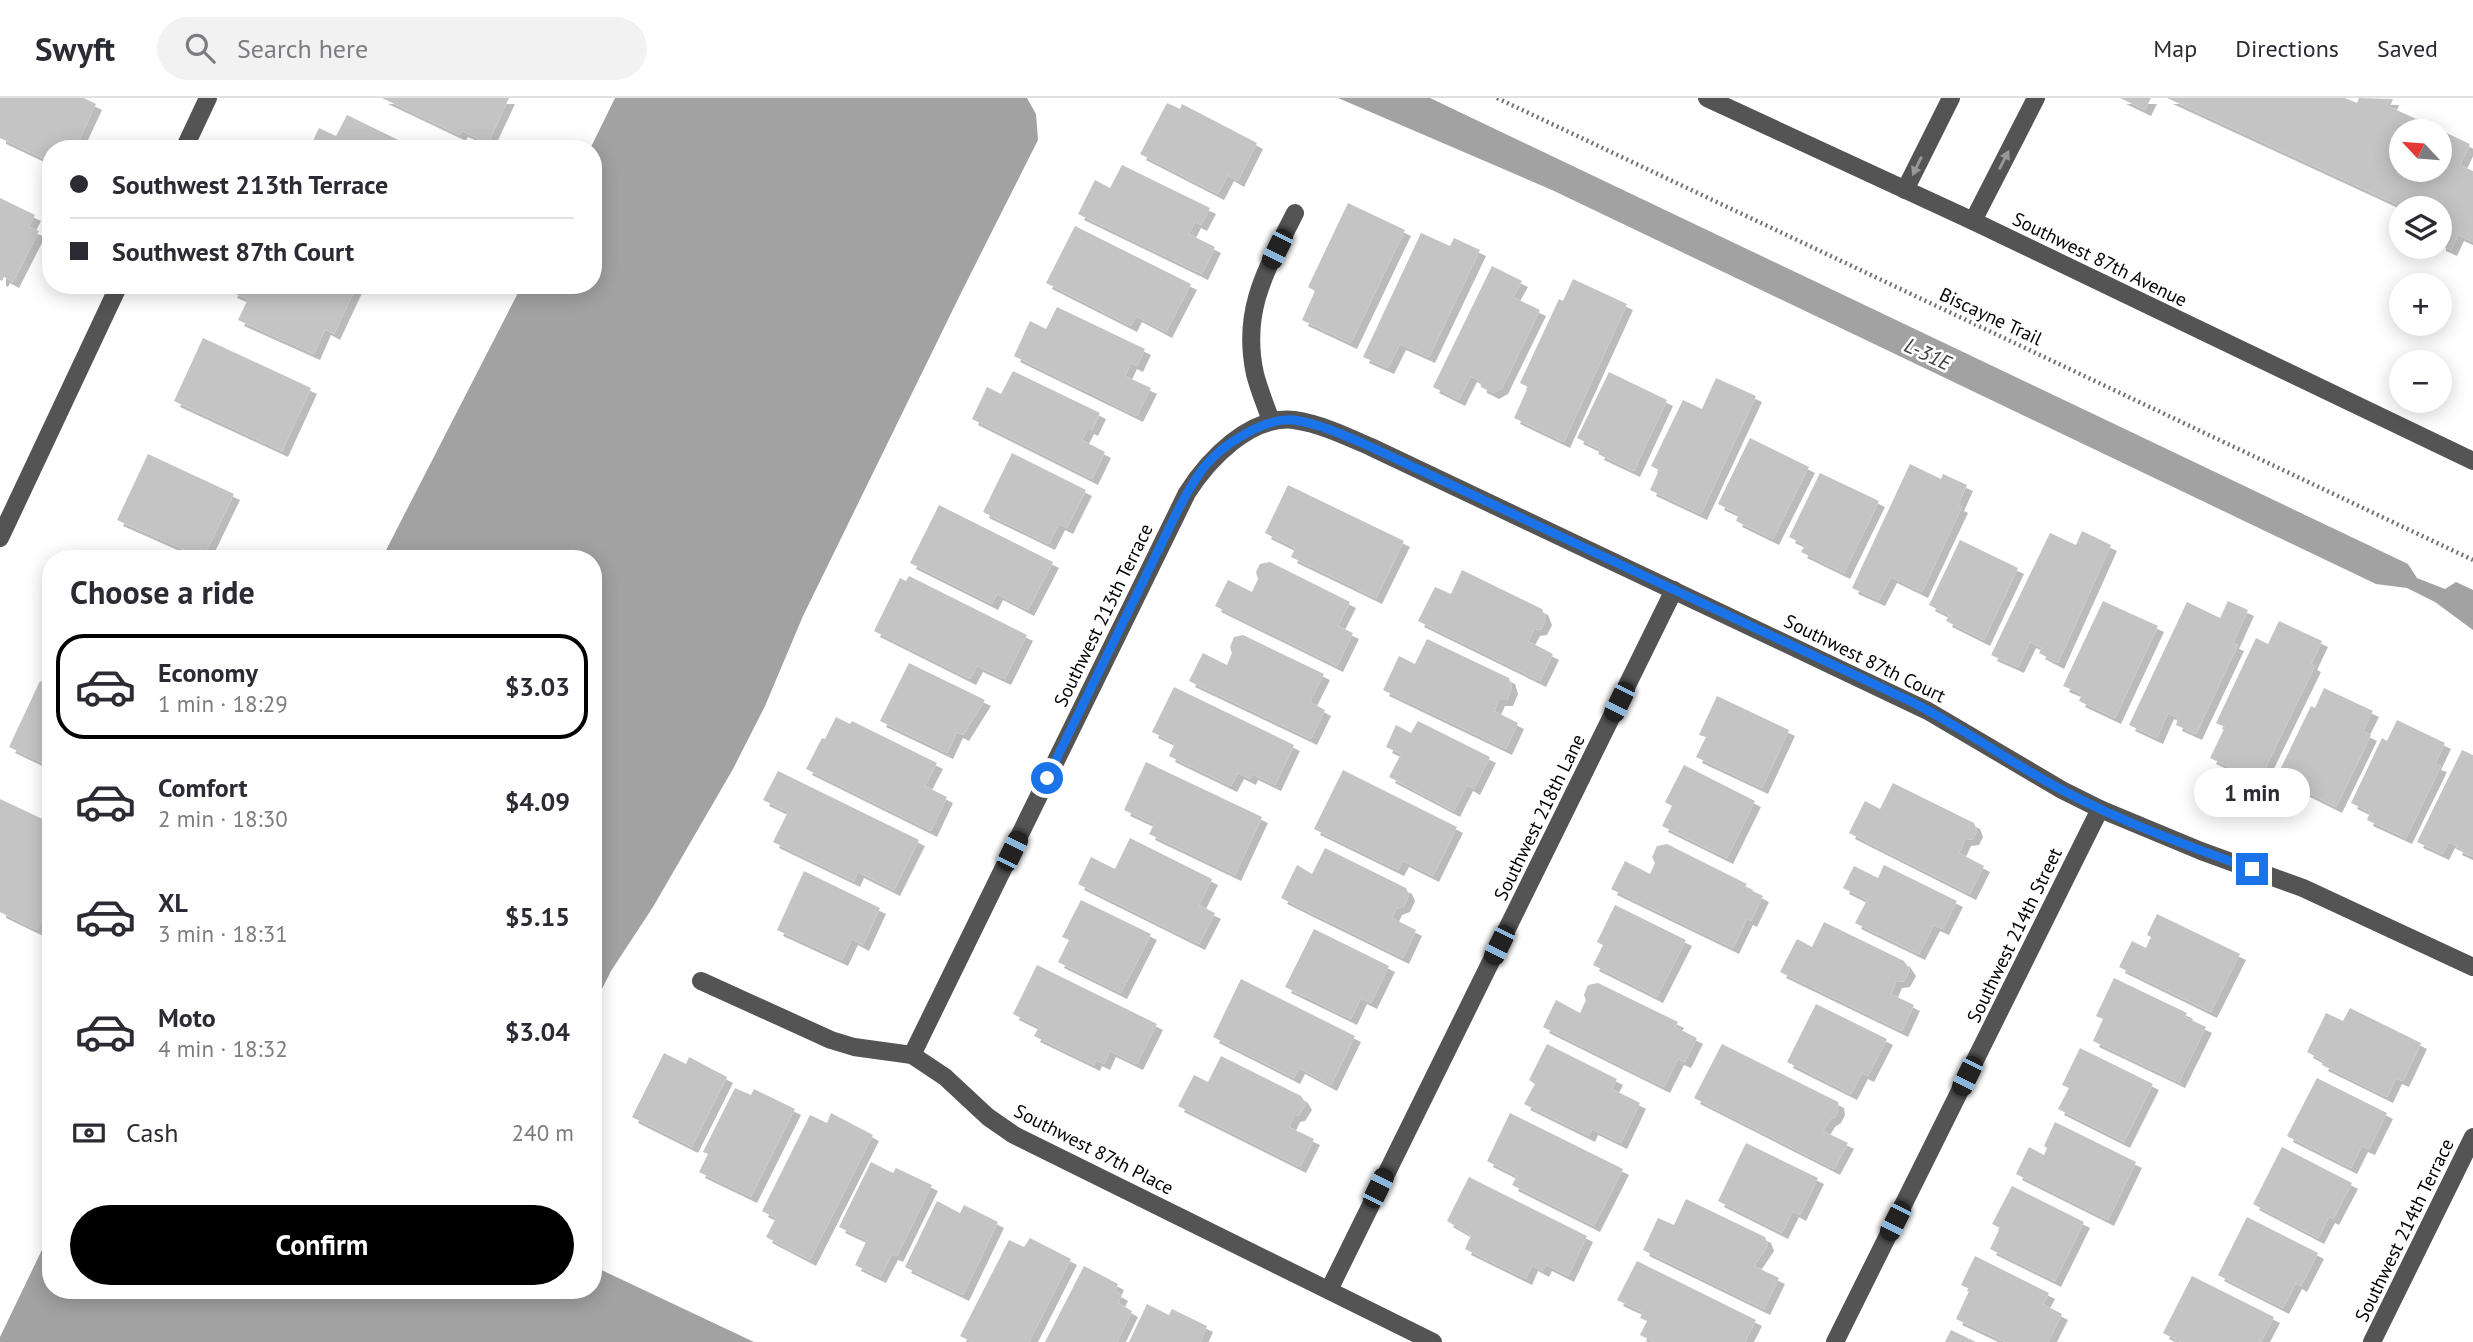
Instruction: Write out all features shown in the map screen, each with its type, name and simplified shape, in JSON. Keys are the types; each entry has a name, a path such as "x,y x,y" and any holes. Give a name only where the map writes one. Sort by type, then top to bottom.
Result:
{"street":[{"path":"188,140 208,98"},
{"name":"Southwest 87th Avenue","path":"1707,98 1973,221 2473,461"},
{"path":"1905,190 1951,98"},
{"path":"1973,221 2036,98"},
{"path":"1271,421 1254,369 1251,318 1259,289 1295,213"},
{"path":"0,538 115,294"},
{"name":"Southwest 87th Court","path":"1271,421 1292,420 1341,433 1928,710 2062,790 2100,809 2201,851 2303,888 2473,967"},
{"name":"Southwest 213th Terrace","path":"912,1055 1187,493 1216,455 1271,421"},
{"name":"Southwest 218th Lane","path":"1329,1290 1674,590"},
{"name":"Southwest 214th Street","path":"1835,1342 2100,809"},
{"name":"Southwest 87th Place","path":"701,981 831,1040 854,1047 912,1055 945,1077 988,1117 1014,1135 1433,1342"},
{"name":"Southwest 214th Terrace","path":"2372,1342 2473,1137"}],"path":[{"name":"Biscayne Trail","path":"1497,98 2473,560"}],"water":[{"path":"615,98 1027,98 1036,114 1038,140 803,616 765,706 733,769 602,989 602,550 386,550 517,294 602,294 602,140 594,140"},
{"name":"L-31E","path":"1338,98 1430,98 2408,564 2417,578 2445,589 2456,582 2473,590 2473,630 2435,602 2407,588 2376,584 1552,190"},
{"path":"42,1250 42,1299 602,1299 602,1270 754,1342 0,1342"}],"building":[{"path":"0,98 84,98 96,104 79,140 42,140 42,158 0,138"},
{"path":"382,98 509,98 489,140 482,140 462,131 460,135"},
{"path":"2120,98 2151,98 2145,110"},
{"path":"2167,98 2345,98 2357,103 2359,98 2393,99 2390,107 2416,119 2389,119 2389,182 2452,182 2452,136 2470,144 2460,165 2473,171 2473,242 2458,235 2452,248 2452,196 2389,196 2389,201"},
{"path":"1167,103 1180,109 1182,104 1257,143 1238,181 1228,175 1218,194 1140,154"},
{"path":"347,115 398,140 313,140 319,128 336,136"},
{"path":"1122,165 1210,208 1201,225 1195,222 1189,234 1215,247 1202,274 1078,214 1095,180 1110,188"},
{"path":"0,198 35,215 29,227 39,231 13,282 4,277 0,280"},
{"path":"1348,203 1405,230 1351,343 1302,320 1315,291 1308,287"},
{"path":"1075,226 1191,284 1166,332 1136,316 1131,326 1046,283"},
{"path":"1421,233 1450,246 1454,238 1480,250 1429,357 1400,344 1388,368 1363,357"},
{"path":"1492,266 1522,281 1513,297 1540,310 1502,388 1493,393 1481,387 1480,381 1471,376 1459,400 1433,387"},
{"path":"1573,279 1627,304 1564,442 1514,418 1528,387 1520,383 1559,299 1563,301"},
{"path":"236,294 353,294 334,334 325,329 314,354 238,320 248,299"},
{"path":"1057,307 1145,349 1137,366 1131,363 1125,376 1151,388 1137,416 1014,356 1030,321 1046,329"},
{"path":"203,338 311,388 282,451 174,401"},
{"path":"1013,371 1100,413 1092,430 1088,428 1082,440 1105,452 1092,479 972,419 987,387 1001,394"},
{"path":"1609,372 1667,400 1634,471 1598,454 1600,449 1577,438"},
{"path":"1716,378 1756,396 1701,514 1650,490 1659,470 1651,466 1683,400 1702,409"},
{"path":"1750,438 1809,467 1773,539 1736,521 1739,514 1718,504"},
{"path":"1012,453 1086,490 1067,528 1059,524 1049,544 983,512"},
{"path":"148,454 234,494 207,550 185,550 117,520"},
{"path":"1910,464 1941,479 1943,474 1967,485 1958,505 1962,507 1922,592 1891,577 1879,600 1852,588"},
{"path":"1820,473 1879,501 1844,573 1801,552 1805,545 1789,537"},
{"path":"1288,485 1404,541 1376,598 1291,557 1295,548 1265,533"},
{"path":"939,505 1053,562 1028,610 997,594 992,604 910,563"},
{"path":"2082,531 2111,545 2058,663 2039,653 2042,648 2030,642 2018,667 1991,655 2050,533 2076,545"},
{"path":"1960,540 2018,568 1984,640 1946,621 1949,615 1929,605"},
{"path":"1270,562 1350,602 1338,626 1353,633 1337,666 1215,606 1228,580 1252,592 1258,579 1256,572 1260,564"},
{"path":"1462,570 1542,609 1546,619 1541,629 1534,630 1528,641 1553,654 1540,681 1418,621 1435,587 1451,594"},
{"path":"909,576 1027,635 1005,679 977,666 970,679 874,631 900,578 906,581"},
{"path":"2103,601 2158,626 2115,718 2079,701 2082,694 2063,686"},
{"path":"2228,601 2248,610 2233,643 2238,645 2196,734 2176,725 2178,718 2168,713 2157,738 2129,725 2187,602 2220,618"},
{"path":"2279,621 2322,641 2311,664 2315,666 2259,781 2210,758 2225,727 2216,723 2256,638 2268,644"},
{"path":"1243,635 1324,674 1310,702 1325,710 1311,739 1189,681 1203,653 1227,665 1234,637"},
{"path":"1427,639 1509,678 1512,688 1507,700 1499,700 1494,711 1518,723 1506,749 1383,690 1399,656 1415,664"},
{"path":"909,663 985,700 963,735 957,732 947,753 880,721"},
{"path":"40,681 42,682 42,763 9,747"},
{"path":"1174,687 1294,745 1275,785 1252,774 1250,779 1238,773 1231,786 1169,756 1175,743 1152,732"},
{"path":"2324,688 2373,711 2363,731 2371,735 2336,807 2298,788 2301,782 2279,772 2311,706 2315,708"},
{"path":"1717,696 1789,730 1762,788 1696,757 1706,737 1699,735"},
{"path":"836,717 850,724 852,721 937,763 925,786 947,797 931,831 806,769"},
{"path":"2397,720 2445,743 2435,764 2441,766 2406,838 2367,820 2370,812 2351,803 2382,738 2387,741"},
{"path":"1418,721 1490,757 1474,789 1467,785 1454,811 1389,777 1401,754 1386,747 1396,725 1411,733"},
{"path":"2462,750 2473,755 2473,857 2456,849 2457,846 2449,842 2443,854 2417,842"},
{"path":"1146,762 1262,817 1235,875 1149,834 1154,824 1124,810"},
{"path":"1684,765 1755,801 1727,858 1662,826 1672,806 1665,802"},
{"path":"1343,770 1457,827 1433,876 1403,861 1398,870 1314,829"},
{"path":"778,771 919,840 894,890 858,872 854,881 773,842 788,812 763,800"},
{"path":"1893,783 1974,823 1977,831 1973,839 1965,840 1959,853 1984,866 1970,894 1849,833 1865,801 1880,809"},
{"path":"0,799 42,819 42,920 37,930 0,912"},
{"path":"1130,838 1212,879 1199,905 1215,913 1199,944 1078,884 1091,857 1115,869"},
{"path":"1667,844 1747,884 1745,887 1763,896 1751,921 1747,919 1733,948 1611,889 1625,861 1650,874 1655,863 1652,857 1657,846"},
{"path":"1325,848 1406,888 1409,895 1404,906 1396,909 1392,918 1416,930 1403,958 1281,898 1297,865 1312,874"},
{"path":"1884,865 1957,901 1943,929 1934,925 1919,954 1855,923 1867,900 1843,888 1854,866 1878,878"},
{"path":"804,871 880,908 863,945 852,939 842,960 777,930"},
{"path":"1081,900 1151,934 1121,993 1058,962 1069,940 1062,937"},
{"path":"1615,905 1686,940 1657,997 1593,965 1603,945 1597,942"},
{"path":"2157,914 2240,954 2211,1012 2119,967 2132,941 2146,948 2151,937 2147,935"},
{"path":"1824,922 1904,961 1910,970 1904,981 1896,982 1891,994 1914,1005 1902,1031 1780,972 1797,939 1812,947"},
{"path":"1314,929 1389,966 1371,1003 1361,998 1351,1019 1285,987"},
{"path":"1037,965 1157,1024 1137,1064 1110,1051 1104,1064 1096,1060 1094,1065 1034,1036 1039,1027 1013,1014"},
{"path":"2114,978 2187,1013 2185,1017 2206,1027 2179,1082 2093,1041 2103,1019 2096,1016"},
{"path":"1241,979 1355,1036 1331,1085 1299,1068 1294,1078 1213,1037"},
{"path":"1598,983 1678,1022 1675,1027 1697,1038 1685,1062 1678,1059 1664,1087 1543,1027 1556,1000 1580,1013 1586,1000 1584,995 1588,985"},
{"path":"1816,1004 1887,1039 1868,1076 1862,1073 1851,1094 1787,1062"},
{"path":"2350,1008 2421,1043 2403,1081 2396,1078 2387,1097 2322,1065 2324,1061 2307,1052 2326,1013 2343,1021"},
{"path":"1547,1044 1617,1079 1612,1089 1640,1103 1621,1143 1592,1129 1589,1136 1524,1104 1535,1084 1529,1080"},
{"path":"1722,1044 1838,1102 1839,1109 1835,1117 1823,1131 1848,1143 1834,1169 1694,1098"},
{"path":"2080,1048 2153,1084 2124,1142 2058,1109 2069,1088 2062,1085"},
{"path":"664,1053 686,1064 689,1057 727,1077 692,1147 632,1117"},
{"path":"1221,1056 1301,1096 1306,1104 1299,1115 1294,1116 1289,1127 1314,1139 1300,1167 1178,1106 1194,1075 1208,1082"},
{"path":"2317,1078 2387,1113 2369,1149 2362,1146 2351,1168 2287,1136"},
{"path":"735,1088 751,1095 754,1089 795,1109 751,1197 699,1172 708,1154 703,1152"},
{"path":"831,1113 873,1135 810,1260 766,1237 776,1218 762,1211 810,1115 827,1123"},
{"path":"1510,1113 1623,1169 1594,1226 1512,1185 1517,1176 1487,1161"},
{"path":"2055,1122 2136,1162 2108,1220 2016,1174 2029,1147 2044,1155 2047,1148 2044,1146"},
{"path":"1746,1143 1818,1178 1800,1215 1793,1211 1782,1233 1718,1201"},
{"path":"2282,1147 2352,1183 2333,1219 2329,1217 2318,1238 2253,1204"},
{"path":"871,1162 893,1173 896,1168 932,1185 897,1256 892,1254 880,1277 855,1265 867,1240 839,1227"},
{"path":"1469,1177 1587,1236 1568,1276 1546,1265 1543,1271 1532,1265 1526,1279 1465,1249 1471,1235 1447,1221"},
{"path":"2012,1186 2084,1222 2055,1281 1990,1249 2000,1228 1992,1224"},
{"path":"1686,1199 1765,1237 1768,1245 1754,1266 1779,1278 1764,1309 1643,1250 1658,1218 1674,1225"},
{"path":"937,1201 960,1213 964,1205 998,1222 963,1295 905,1267"},
{"path":"2247,1217 2318,1253 2301,1286 2296,1283 2283,1308 2218,1275"},
{"path":"1030,1238 1071,1259 1029,1342 972,1342 960,1336 1009,1240 1024,1247"},
{"path":"1975,1256 2049,1293 2043,1304 2062,1314 2048,1342 2005,1342 1956,1319 1970,1289 1961,1285"},
{"path":"1637,1261 1756,1320 1745,1342 1654,1342 1640,1335 1647,1321 1640,1318 1643,1312 1617,1300"},
{"path":"1084,1266 1118,1284 1115,1291 1122,1295 1118,1303 1132,1311 1117,1342 1045,1342"},
{"path":"2192,1276 2274,1317 2263,1338 2259,1340 2262,1342 2181,1342 2163,1333"},
{"path":"1147,1304 1169,1315 1172,1309 1207,1326 1200,1342 1129,1342"},
{"path":"1951,1330 1976,1342 1945,1342"}],"route":[{"path":"1047,778 1177,512 1197,477 1207,464 1231,443 1271,421 1292,420 1341,433 1912,702 2062,790 2100,809 2252,869"}]}
